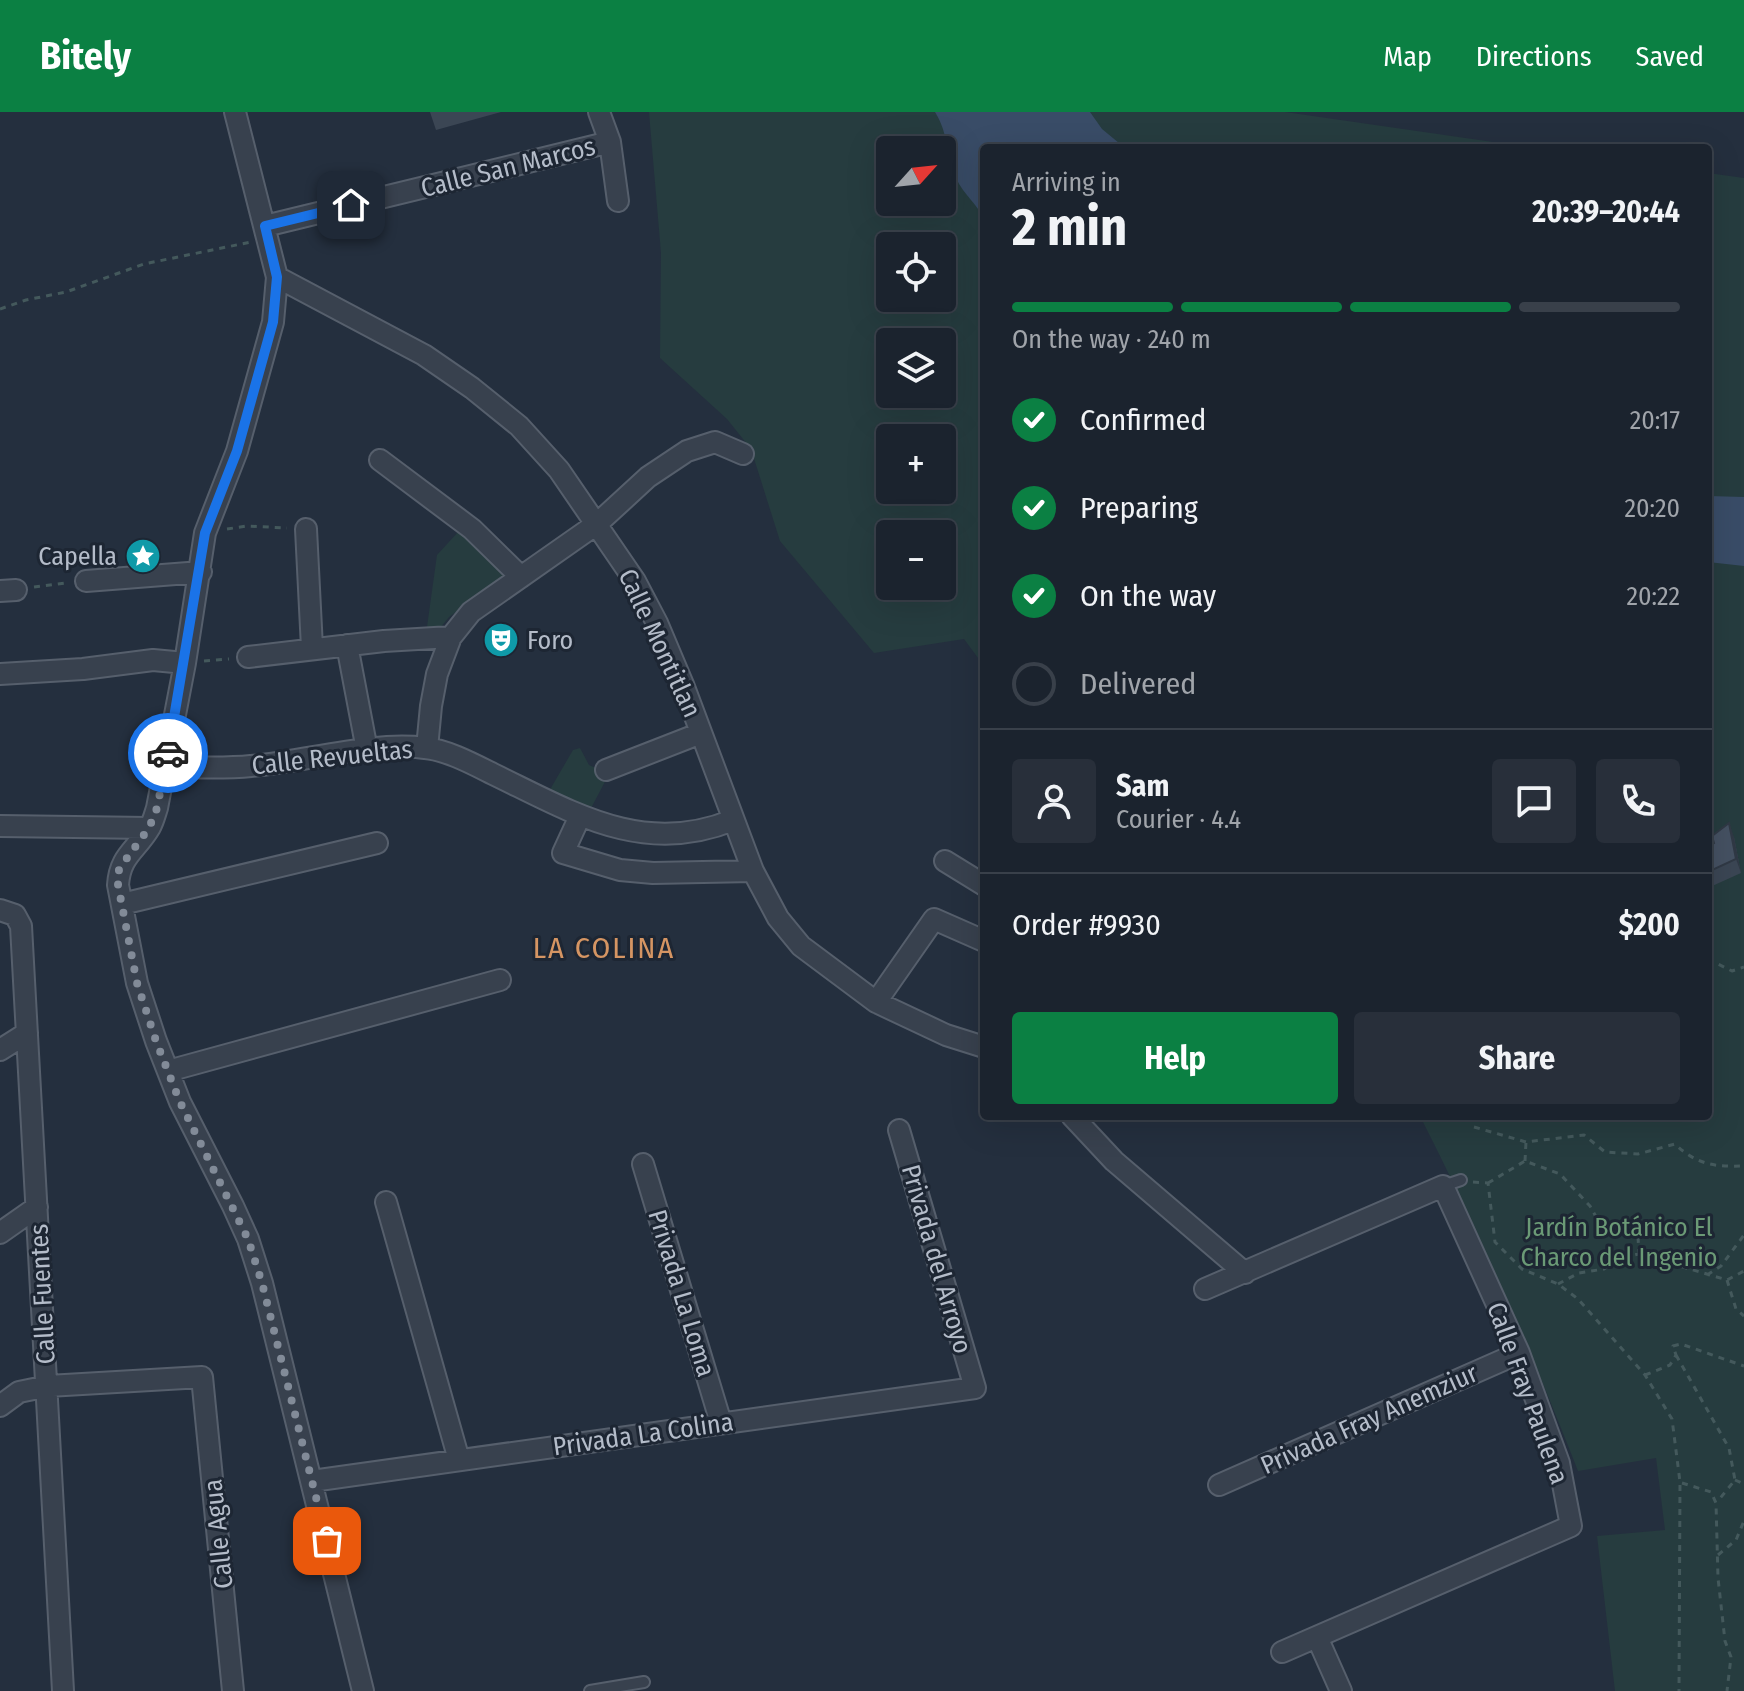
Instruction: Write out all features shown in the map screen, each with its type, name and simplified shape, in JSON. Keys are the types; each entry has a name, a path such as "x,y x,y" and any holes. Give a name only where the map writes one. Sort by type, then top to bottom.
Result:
{"street":[{"path":"235,112 277,277 273,322 237,451 205,533 201,572 157,808 149,828 119,869 118,885 137,983 168,1071 248,1239 262,1283 363,1691"},
{"path":"599,112 610,142 618,201"},
{"name":"Calle San Marcos","path":"266,232 610,142"},
{"name":"Calle Montitlan","path":"277,277 424,355 519,426 559,470 635,581 657,623 753,871 778,918 801,946 876,1002 946,1035 980,1046"},
{"path":"427,748 437,674 451,637 471,612 598,523 648,477 687,451 715,442 743,454"},
{"path":"380,460 472,529 521,577"},
{"path":"306,529 312,648"},
{"path":"86,581 201,572"},
{"path":"248,657 312,648 451,637"},
{"path":"347,645 367,750"},
{"path":"0,674 83,669 153,660 185,663"},
{"path":"606,770 701,733"},
{"name":"Calle Revueltas","path":"166,767 251,766 367,750 427,748 480,767 603,825 677,833 708,830 733,820"},
{"path":"580,816 563,853 620,870 653,873 753,871"},
{"path":"0,826 149,828"},
{"path":"122,904 377,843"},
{"path":"945,861 980,883"},
{"name":"Calle Fuentes","path":"0,910 15,915 21,926 63,1691"},
{"path":"876,1002 934,919 980,939"},
{"path":"168,1071 500,980"},
{"path":"0,1050 27,1033"},
{"path":"1076,1120 1114,1161 1245,1273"},
{"name":"Privada del Arroyo","path":"899,1130 975,1388"},
{"name":"Privada La Loma","path":"643,1164 721,1423"},
{"path":"1205,1289 1452,1183"},
{"name":"Calle Fray Paulena","path":"1317,1637 1571,1526 1559,1463 1452,1183"},
{"path":"386,1202 459,1460"},
{"path":"0,1233 37,1207"},
{"name":"Privada Fray Anemziur","path":"1219,1485 1519,1353"},
{"name":"Calle Agua","path":"48,1386 202,1377 233,1691"},
{"path":"0,1406 19,1392 48,1386"},
{"name":"Privada La Colina","path":"312,1481 975,1388"},
{"path":"1282,1652 1317,1637 1341,1691"}],"lane":[{"path":"590,1691 644,1682"}],"path":[{"path":"0,309 66,292 144,264 266,232"},
{"path":"247,526 306,529"},
{"path":"8,590 86,581"},
{"path":"185,663 248,657"},
{"path":"1712,961 1732,971 1744,967"},
{"path":"1474,1127 1526,1142 1584,1135 1605,1152 1638,1154 1675,1144 1688,1156 1716,1166 1744,1166"},
{"path":"1525,1161 1526,1142"},
{"path":"1452,1183 1488,1183 1525,1161"},
{"path":"1525,1161 1560,1174 1590,1206 1605,1233 1628,1228 1638,1237 1639,1254"},
{"path":"1488,1183 1495,1242 1522,1269 1558,1284 1578,1299 1645,1375 1672,1419 1680,1482 1679,1691"},
{"path":"1707,1275 1721,1266 1744,1235"},
{"path":"1558,1284 1579,1273 1604,1269 1620,1258 1639,1254 1727,1280 1744,1271"},
{"path":"1727,1280 1736,1309 1744,1316"},
{"path":"1735,1480 1729,1448 1673,1346 1681,1344 1744,1366"},
{"path":"1645,1375 1670,1365 1676,1355"},
{"path":"1735,1480 1744,1484"},
{"path":"1716,1503 1735,1480"},
{"path":"1680,1482 1711,1492 1716,1503 1725,1641 1731,1657 1727,1691"},
{"path":"1718,1555 1736,1540 1744,1521"}],"green space":[{"path":"649,112 1285,112 1507,144 980,144 980,661 964,639 874,653 780,541 751,449 727,419 660,358 661,253"},
{"name":"Jardín Botánico El Charco del Ingenio","path":"1712,174 1744,178 1744,1691 1615,1691 1597,1536 1665,1530 1656,1458 1578,1471 1504,1292 1422,1120 1712,1120"},
{"path":"459,531 508,575 449,617 436,633 426,634 437,555"},
{"path":"580,748 589,765 609,774 588,814 548,793 573,750"}],"water":[{"path":"935,112 1090,112 1102,129 1120,144 980,144 980,212 956,178 956,136 945,136"},
{"path":"1712,496 1744,497 1744,566 1712,562"}],"building":[{"path":"1729,823 1736,859 1712,870 1714,843 1712,836"}],"way so far":[{"path":"168,753 157,808 149,828 119,869 118,885 137,983 180,1102 248,1239 262,1283 327,1541"}],"place":[{"name":"Capella","path":"143,556"},
{"name":"Foro","path":"501,640"}],"district":[{"name":"LA COLINA","path":"604,948"}],"route":[{"path":"168,753 201,572 205,533 237,451 273,322 277,277 265,226 351,205"}]}
